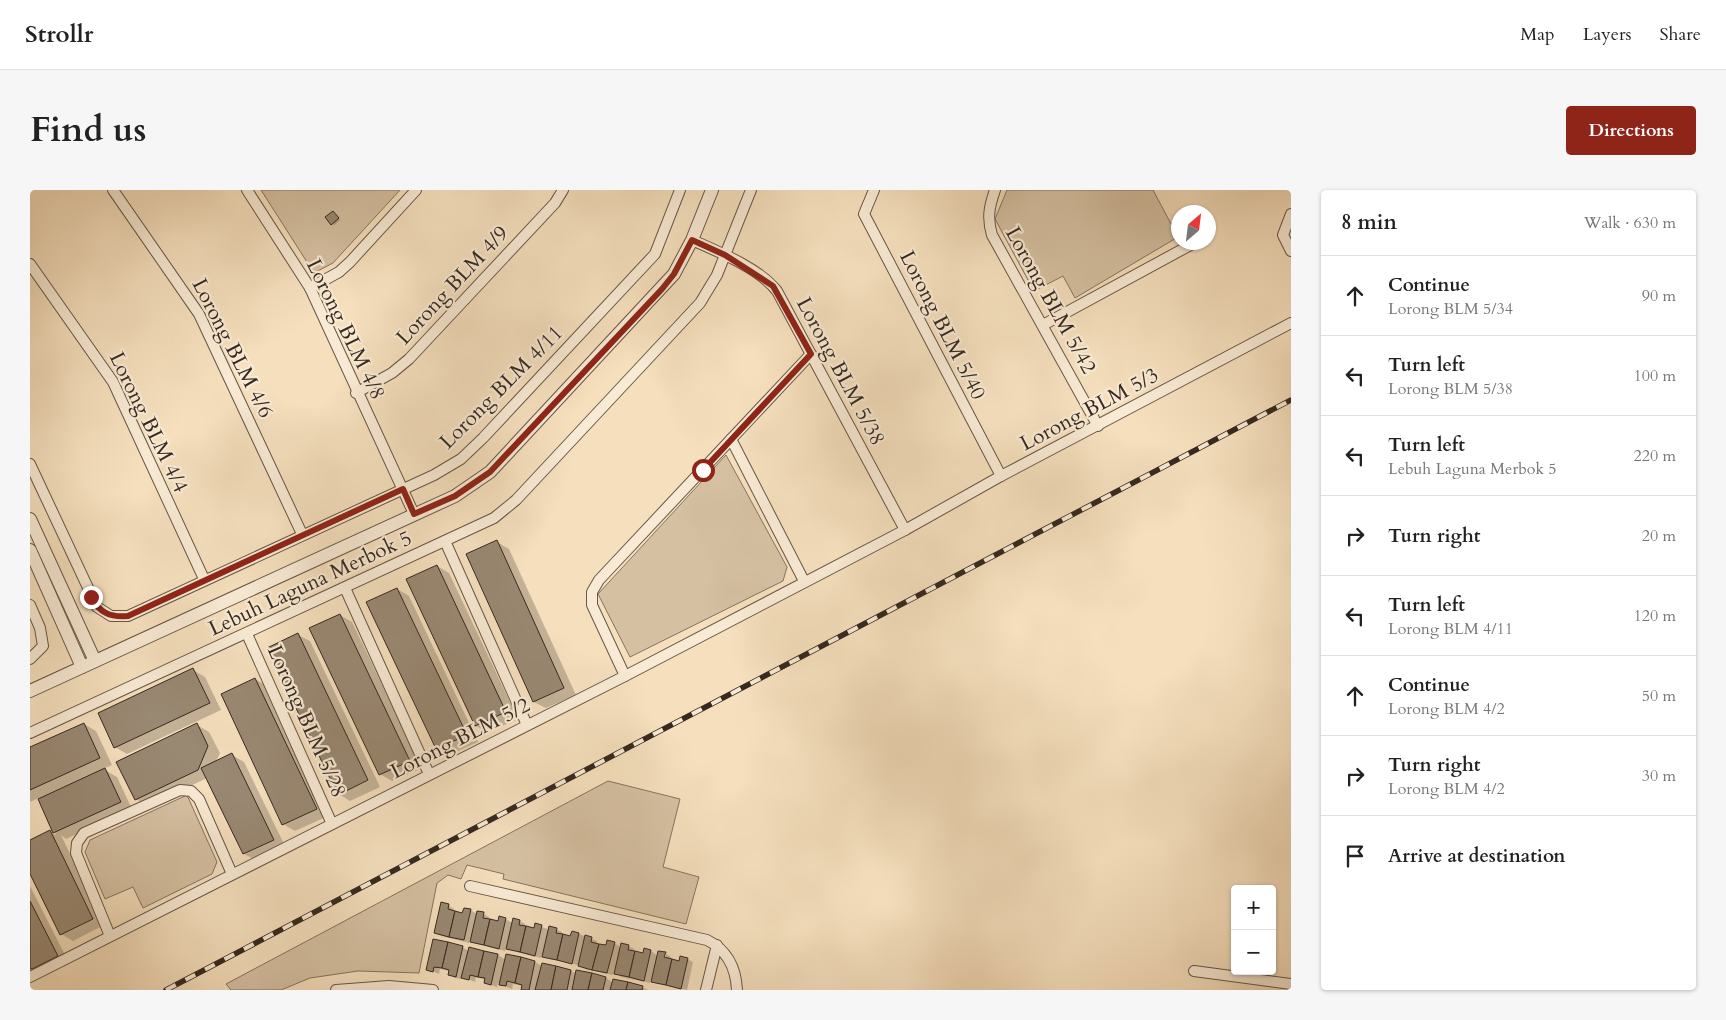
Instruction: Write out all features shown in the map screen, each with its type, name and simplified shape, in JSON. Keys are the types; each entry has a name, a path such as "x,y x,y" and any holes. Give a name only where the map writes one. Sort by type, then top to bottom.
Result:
{"street":[{"name":"Lorong BLM 4/6","path":"113,190 200,314 302,534"},
{"name":"Lorong BLM 4/8","path":"247,190 310,288 356,392 414,514"},
{"path":"310,288 339,272 350,262 416,190"},
{"name":"Lorong BLM 4/11","path":"30,464 96,607 111,616 128,616 204,579 434,475 466,454 655,254 680,190"},
{"name":"Lebuh Laguna Merbok 5","path":"30,691 455,496 490,472 674,274 692,240 712,190"},
{"name":"Lebuh Laguna Merbok 5","path":"30,733 494,518 516,500 700,303 717,275 751,190"},
{"name":"Lorong BLM 5/40","path":"874,190 864,214 1001,476"},
{"name":"Lorong BLM 5/42","path":"995,190 989,208 988,220 992,235 1098,426"},
{"name":"Lorong BLM 4/9","path":"356,392 392,373 409,358 541,218 561,191"},
{"path":"1291,214 1283,235 1291,252"},
{"name":"Lorong BLM 5/38","path":"692,240 725,255 773,286 905,530"},
{"path":"1043,325 1181,250"},
{"name":"Lorong BLM 4/4","path":"30,264 113,382 204,579"},
{"name":"Lorong BLM 5/3","path":"905,530 1001,476 1291,323"},
{"path":"625,676 592,605 592,592 599,580 811,354"},
{"path":"731,439 804,581"},
{"path":"30,518 96,661"},
{"name":"Lorong BLM 5/2","path":"30,977 625,676 905,530"},
{"path":"445,541 528,725"},
{"path":"30,550 82,667"},
{"path":"345,588 430,774"},
{"path":"30,605 40,628 43,646 30,660"},
{"name":"Lorong BLM 5/28","path":"247,634 332,824"},
{"path":"110,936 76,853 77,843 84,834 180,790 191,791 199,799 232,874"},
{"path":"470,886 707,940 717,945 733,966 737,990"},
{"path":"706,990 717,945"},
{"path":"1194,971 1291,984"},
{"path":"336,990 389,986 433,990"}],"shaded area":[{"path":"261,190 400,190 333,263 314,273"},
{"path":"1007,190 1153,190 1171,224 1171,241 1075,298 1063,276 1034,291 995,219"},
{"path":"726,455 787,567 783,581 630,657 598,594"},
{"path":"608,781 680,799 663,867 699,877 686,924 503,879 504,874 467,865 461,879 448,875 437,883 419,973 358,971 310,978 281,990 231,990 226,984"},
{"path":"187,795 217,862 212,874 143,908 133,887 105,899 85,852 90,840"}],"building":[{"path":"333,211 339,218 331,225 325,217"},
{"path":"497,540 564,688 533,702 466,554"},
{"path":"437,565 506,712 475,726 406,579"},
{"path":"397,588 467,735 436,749 366,602"},
{"path":"340,614 410,761 379,775 309,628"},
{"path":"298,633 368,780 338,795 267,648"},
{"path":"193,668 210,703 114,748 98,713"},
{"path":"255,678 317,809 282,825 221,694"},
{"path":"84,723 100,758 30,790 30,747"},
{"path":"197,723 208,746 198,770 135,800 116,762"},
{"path":"232,753 274,840 243,854 201,768"},
{"path":"105,768 121,802 53,833 38,799"},
{"path":"50,830 93,919 60,935 30,874 30,840"},
{"path":"30,901 58,956 32,969 30,968"},
{"path":"441,902 449,904 448,909 455,911 449,937 434,933"},
{"path":"464,908 471,909 464,940 449,937 455,911 462,913"},
{"path":"477,911 484,912 483,918 490,919 484,945 470,942"},
{"path":"499,916 506,918 499,949 484,945 490,919 498,921"},
{"path":"513,918 520,920 519,925 526,926 520,952 506,949"},
{"path":"535,923 542,925 535,956 520,952 526,926 534,928"},
{"path":"549,926 557,928 556,933 563,934 557,960 542,957"},
{"path":"572,931 579,933 572,964 557,960 563,934 570,936"},
{"path":"585,935 592,937 591,942 599,944 592,970 578,966"},
{"path":"433,939 448,942 442,968 434,967 433,972 426,970"},
{"path":"607,940 615,942 607,973 592,970 599,944 606,945"},
{"path":"448,942 463,946 456,977 448,975 449,970 442,968"},
{"path":"621,943 629,945 628,950 635,951 629,977 614,974"},
{"path":"469,947 484,951 478,977 470,975 469,980 461,978"},
{"path":"644,948 651,950 644,981 629,977 635,951 643,953"},
{"path":"484,951 498,954 491,985 484,983 485,978 478,977"},
{"path":"658,951 666,952 664,957 672,959 666,985 651,982"},
{"path":"506,954 521,957 515,983 507,981 506,986 499,985"},
{"path":"680,956 688,958 681,989 666,985 672,959 679,961"},
{"path":"521,957 535,961 529,990 521,990 522,985 515,983"},
{"path":"542,963 556,966 551,990 535,990"},
{"path":"556,966 571,970 567,990 551,990"},
{"path":"576,970 592,973 588,990 572,990"},
{"path":"592,973 606,977 603,990 588,990"},
{"path":"613,979 628,982 626,990 610,990"},
{"path":"628,982 643,986 642,990 626,990"}],"railway":[{"path":"166,990 1291,400"}],"route":[{"path":"91,597 96,607 103,612 111,616 128,616 204,579 403,489 414,514 455,496 490,472 592,365 674,274 692,240 725,255 773,286 811,354 703,470"}]}
